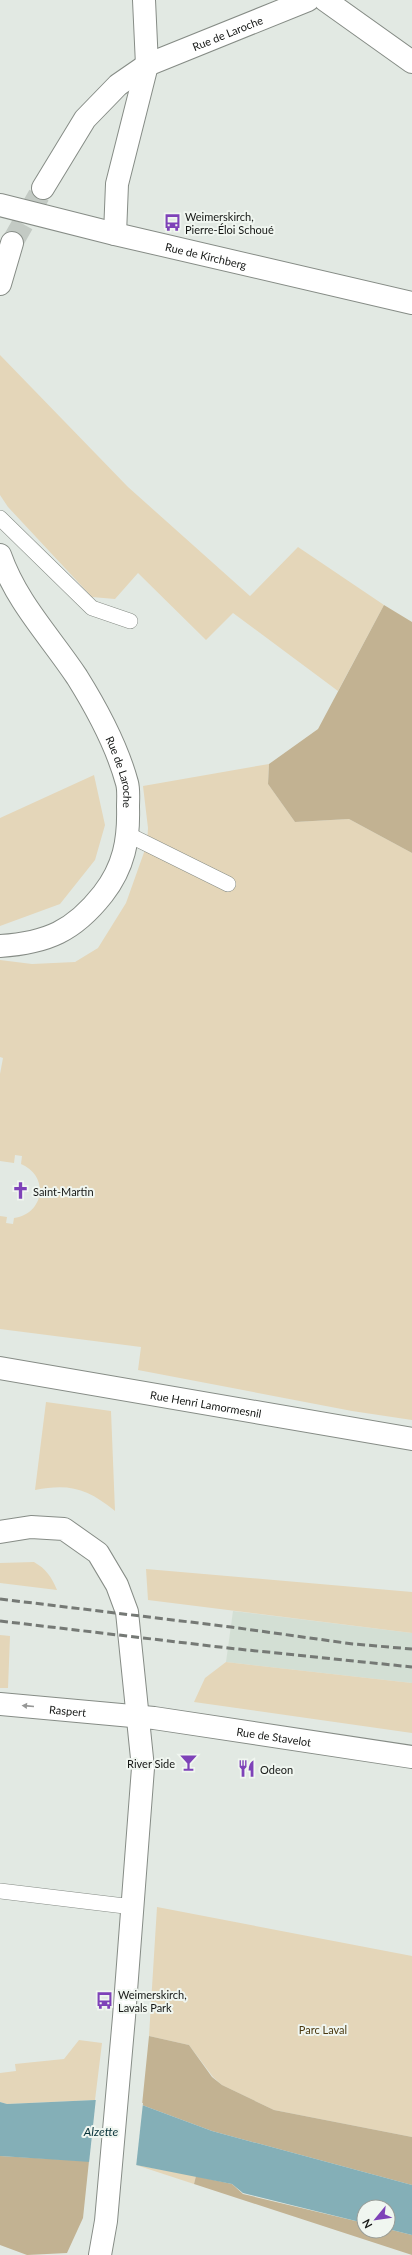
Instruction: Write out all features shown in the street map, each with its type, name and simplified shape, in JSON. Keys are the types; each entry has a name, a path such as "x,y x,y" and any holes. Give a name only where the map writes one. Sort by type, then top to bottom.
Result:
{"street":[{"path":"115,234 117,184 147,65 144,0"},
{"name":"Rue de Laroche","path":"43,188 56,164 85,119 118,85 147,65 308,0"},
{"path":"325,0 412,62"},
{"name":"Rue de Kirchberg","path":"0,205 115,234 411,302"},
{"path":"0,284 12,243"},
{"name":"Rue de Laroche","path":"0,554 29,614 77,677 107,730 128,784 129,836 115,878 88,913 54,936 25,944 0,946"},
{"name":"Rue Henri Lamormesnil","path":"0,1368 412,1439"},
{"path":"0,1532 31,1527 64,1530 98,1553 117,1585 127,1612 136,1716 143,1768 133,1907 106,2221 100,2255"},
{"name":"Raspert","path":"0,1704 136,1716"},
{"name":"Rue de Stavelot","path":"136,1716 412,1757"}],"lane":[{"path":"0,518 92,608 130,621"},
{"path":"129,836 228,884"},
{"path":"0,1891 133,1907"}],"shaded area":[{"path":"384,605 412,622 412,853 349,819 295,822 268,784 269,764 318,729"},
{"path":"233,1611 412,1633 412,1683 226,1662"},
{"path":"149,2036 189,2045 212,2077 222,2085 274,2110 412,2137 412,2185 212,2131 142,2105"},
{"path":"0,2156 89,2161 83,2218 67,2253 27,2255 0,2245"},
{"path":"196,2176 232,2184 243,2194 356,2221 356,2237 194,2184"},
{"path":"396,2231 412,2235 412,2255 363,2239 396,2239"}],"green space":[{"path":"0,355 128,487 250,596 298,547 384,605 338,691 233,613 206,640 138,573 115,599 92,597 8,507 0,495"},
{"path":"269,764 268,784 295,822 349,819 412,853 412,1420 352,1411 138,1370 141,1347 0,1329 0,1216 7,1217 6,1223 13,1224 14,1218 24,1215 32,1210 40,1194 36,1177 30,1170 21,1164 22,1156 15,1155 14,1163 0,1161 0,1074 3,1058 0,1057 0,960 32,964 75,962 98,948 126,903 147,844 148,828 143,786"},
{"path":"94,775 105,825 95,860 60,904 0,926 0,818"},
{"path":"46,1402 111,1411 115,1511 96,1497 78,1490 58,1487 35,1490"},
{"path":"34,1562 48,1573 57,1590 0,1583 0,1563"},
{"path":"146,1569 412,1592 412,1633 148,1600"},
{"path":"0,1635 10,1636 8,1688 0,1688"},
{"path":"226,1662 412,1683 412,1733 194,1702 205,1678"},
{"name":"Parc Laval","path":"157,1907 412,1956 412,2137 274,2110 222,2085 213,2077 189,2045 149,2036"},
{"path":"79,2040 102,2043 95,2100 7,2104 0,2102 0,2073 16,2071 15,2064 64,2059"},
{"path":"136,2165 196,2176 194,2184"}],"water":[{"name":"Alzette","path":"95,2100 142,2105 212,2131 412,2185 412,2235 396,2231 396,2199 356,2199 356,2221 243,2193 232,2184 136,2165 0,2156 0,2102 7,2104"}],"pier":[{"path":"96,2098 143,2103 136,2167 89,2163"}],"tunnel":[{"path":"12,243 43,188"}],"railway":[{"path":"0,1599 231,1627 353,1644 412,1649"},
{"path":"0,1621 228,1648 412,1667"}],"place":[{"name":"Weimerskirch, Pierre-Éloi Schoué","path":"172,222"},
{"name":"Saint-Martin","path":"20,1191"},
{"name":"River Side","path":"188,1763"},
{"name":"Odeon","path":"247,1769"},
{"name":"Weimerskirch, Lavals Park","path":"105,2000"}]}
